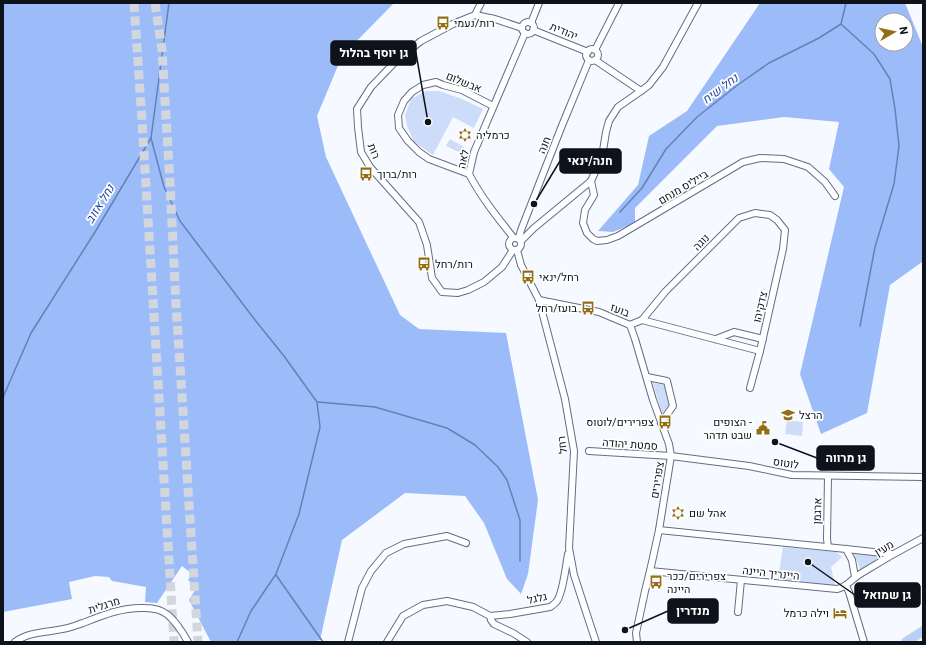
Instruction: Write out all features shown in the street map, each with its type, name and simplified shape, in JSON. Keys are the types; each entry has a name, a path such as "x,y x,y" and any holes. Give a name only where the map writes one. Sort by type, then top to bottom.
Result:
{"main road":[{"path":"906,642 923,631"}],"street":[{"path":"482,3 476,15 495,19 530,34 533,30 531,23 539,3"},
{"path":"595,50 619,3"},
{"path":"518,239 522,243 521,247 515,250 510,247 510,240 518,239 534,228 591,181 602,157 609,121 618,107 642,91 663,67 698,3"},
{"name":"רות","path":"476,15 453,24 421,41 397,60 371,87 357,109 361,152 370,167 419,222 427,245 432,278 442,292 458,293 484,282 502,267 515,250"},
{"path":"523,31 522,24 526,22 531,23"},
{"name":"יהודית","path":"533,30 588,52"},
{"name":"לאה","path":"518,239 494,214 469,174 474,152 523,31"},
{"path":"595,50 590,50 587,57 642,91"},
{"path":"592,60 598,56 598,52 595,50"},
{"name":"חנה","path":"518,239 552,150 592,60"},
{"name":"אבשלום","path":"469,174 429,158 419,152 408,141 399,128 398,115 404,101 412,92 423,85 436,82 462,90 493,106"},
{"name":"בייליס מנחם","path":"591,181 594,195 585,210 583,223 587,233 596,240 607,240 618,236 743,162 760,158 784,159 808,167 825,182 836,196"},
{"name":"נוגה","path":"642,320 665,292 739,218 755,213 770,215 777,220 785,230"},
{"name":"צדקיהו","path":"750,388 763,339 783,249 785,230"},
{"name":"רחל","path":"515,250 539,300 565,399 574,451 569,548 574,575 596,642"},
{"name":"בועז","path":"539,300 599,312 630,325 642,320 760,351"},
{"name":"צפרירים","path":"630,325 669,444 671,456 650,571 636,633 637,642"},
{"path":"716,339 734,332 763,339"},
{"path":"647,377 667,381 673,406 661,423"},
{"name":"סמטת יהודה","path":"589,451 671,456"},
{"name":"לוטוס","path":"671,456 749,466 792,475 923,477"},
{"name":"ארגמן","path":"828,476 826,539 828,547"},
{"path":"658,530 892,554"},
{"path":"348,642 362,588 371,570 386,553 404,544 447,536 466,543"},
{"name":"מעין","path":"855,578 892,554 923,538"},
{"name":"גלגל","path":"490,616 550,607 556,603 561,593 569,548"},
{"path":"846,549 852,560 855,578 846,586 850,592 864,642"},
{"name":"היינריך היינה","path":"650,571 832,589 846,586"},
{"path":"738,612 741,580"},
{"path":"388,642 403,616 422,605 447,601 473,607 490,616 494,624 527,642"},
{"name":"מרגלית","path":"15,642 34,634 72,627 122,609 139,607 155,609 168,615 180,629 188,642"},
{"path":"632,642 636,633"}],"shaded area":[{"path":"3,3 394,3 342,56 317,116 326,157 400,315 419,329 506,333 538,500 528,574 521,594 507,579 484,523 465,496 405,493 342,540 320,640 310,642 211,642 189,600 197,587 188,580 192,574 182,566 157,603 145,602 146,587 112,581 109,577 95,576 69,582 72,599 3,612"},
{"path":"760,3 905,3 909,12 874,12 874,52 914,52 914,25 923,47 923,259 922,262 890,285 867,413 821,434 800,374 844,187 829,169 839,122 784,117 717,126 635,208 635,223 613,232 598,231 638,185 649,136 687,111"},
{"path":"426,91 439,91 462,99 483,109 474,128 453,117 433,155 414,142 407,126 405,115 411,99"},
{"path":"450,139 464,147 461,153 446,146"},
{"path":"653,383 665,385 669,405 662,414"},
{"path":"787,420 803,422 802,436 785,434"},
{"path":"783,547 836,552 842,557 831,567 835,585 778,579"},
{"path":"855,552 857,554 879,556 880,558 860,569 854,553"}],"waterway":[{"name":"נחל אזוב","path":"3,400 31,333 95,232 151,138 169,3"},
{"name":"נחל שיח","path":"620,212 642,188 666,149 697,117 739,84 769,63 819,38 841,24 846,3"},
{"path":"841,24 874,54 890,79 899,146 894,184 875,247 860,326"},
{"path":"151,138 164,187 180,221 284,356 317,402 320,427 299,514 276,574 251,611 237,642"},
{"path":"318,402 375,407 447,428 475,445 498,467 507,480 520,520 520,561"},
{"path":"276,575 323,642"}],"tunnel":[{"path":"134,3 174,642"},
{"path":"155,3 162,50 176,304 198,642"}],"place":[{"name":"רות/נעמי","path":"443,23"},
{"name":"גן יוסף בהלול","path":"428,122"},
{"name":"כרמליה","path":"465,135"},
{"name":"רות/ברוך","path":"366,174"},
{"name":"חנה/ינאי","path":"534,204"},
{"name":"רות/רחל","path":"424,264"},
{"name":"רחל/ינאי","path":"528,277"},
{"name":"בועז/רחל","path":"588,308"},
{"name":"הרצל","path":"788,415"},
{"name":"צפרירים/לוטוס","path":"665,422"},
{"name":"הצופים - שבט תדהר","path":"763,428"},
{"name":"גן מרווה","path":"775,442"},
{"name":"אהל שם","path":"678,513"},
{"name":"גן שמואל","path":"808,562"},
{"name":"צפרירים/ככר היינה","path":"656,582"},
{"name":"וילה כרמל","path":"840,613"},
{"name":"מנדרין","path":"625,630"}]}
